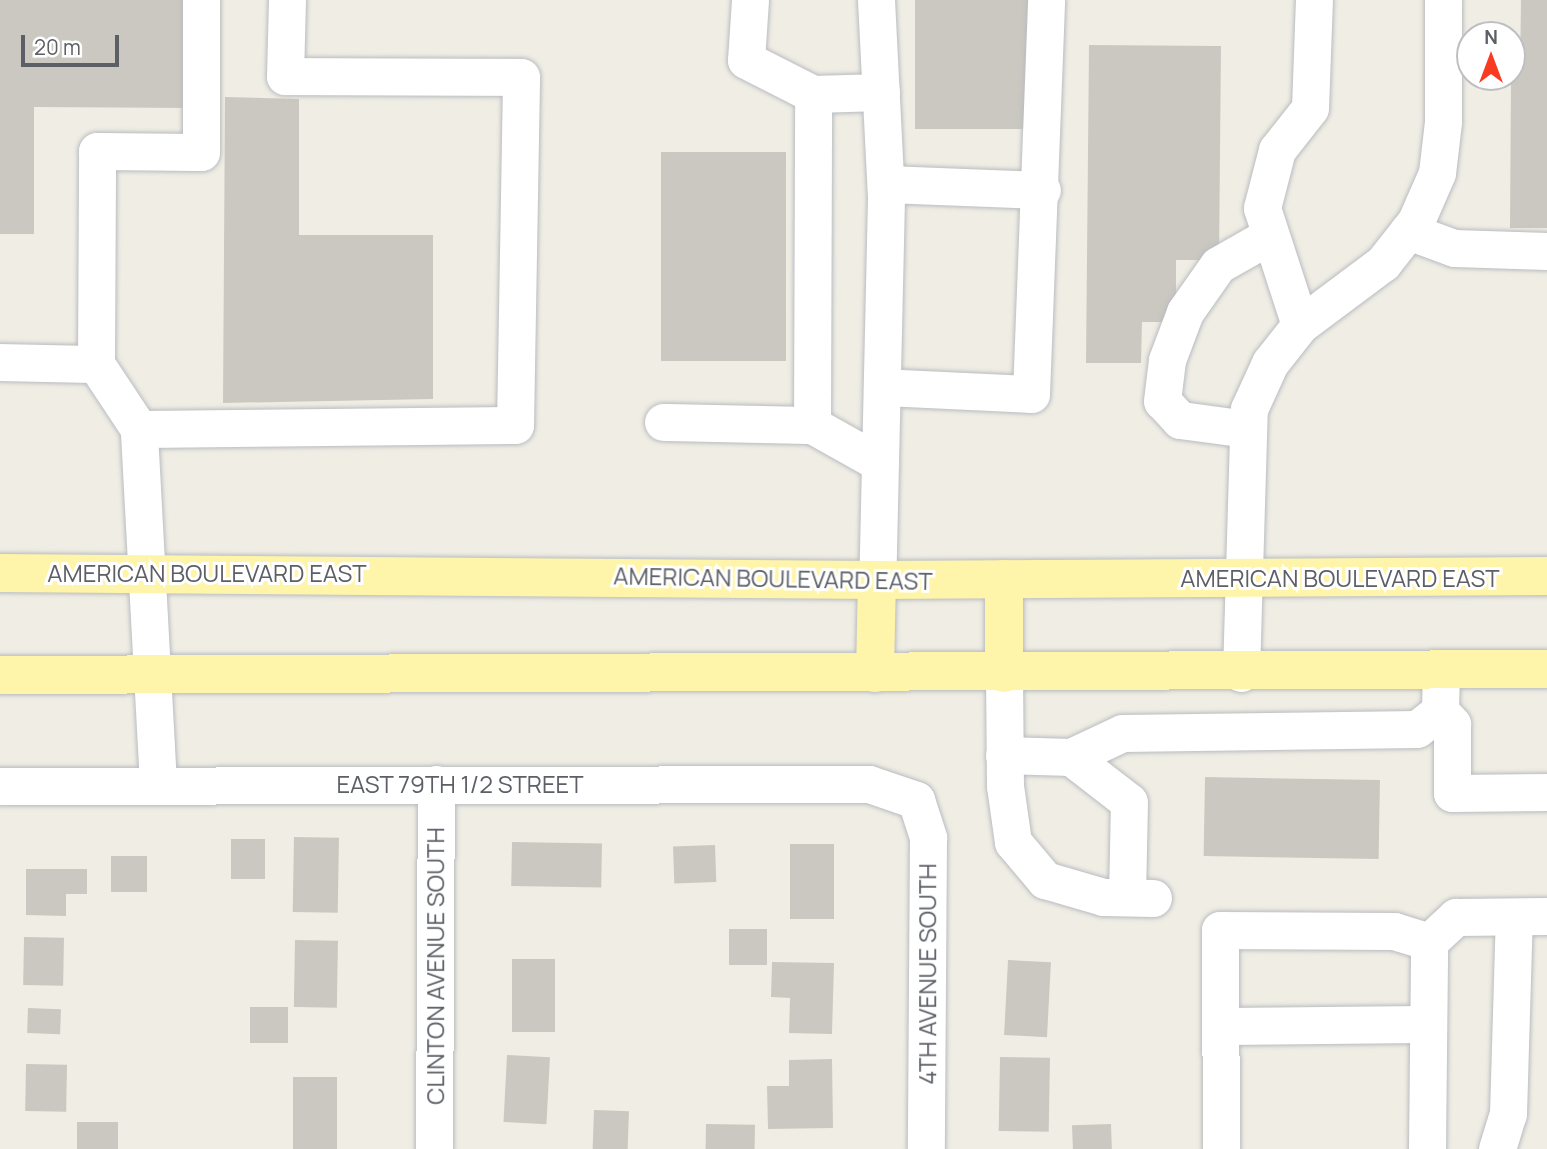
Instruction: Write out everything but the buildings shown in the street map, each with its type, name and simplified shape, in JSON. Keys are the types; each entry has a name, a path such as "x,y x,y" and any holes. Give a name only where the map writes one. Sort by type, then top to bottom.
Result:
{"main road":[{"name":"AMERICAN BOULEVARD EAST","path":"0,573 877,580 1547,576"},
{"path":"1004,579 1004,673"},
{"path":"875,673 877,580"},
{"path":"0,675 1241,673 1547,669"}],"street":[{"path":"158,784 156,676 144,573 139,429 96,364 97,151 201,152 201,0"},
{"path":"139,429 515,425 521,77 285,76 287,0"},
{"path":"750,0 746,60 813,94 881,92"},
{"path":"876,0 886,184 877,580"},
{"path":"882,387 1031,394 1042,190 1046,0"},
{"path":"1300,325 1262,208 1277,150 1310,108 1314,0"},
{"path":"1241,673 1241,578 1247,429 1270,363 1300,325 1383,263 1408,231 1437,173 1443,0"},
{"path":"812,425 813,94"},
{"path":"886,184 1042,190"},
{"path":"1408,231 1454,248 1547,251"},
{"path":"1247,429 1180,420 1162,401 1167,360 1185,312 1218,265 1269,236"},
{"path":"0,362 96,364"},
{"path":"663,422 812,425 880,463"},
{"path":"1441,671 1440,711 1452,724 1452,793 1547,792"},
{"path":"1004,673 1004,755 1013,842 1045,880 1140,898 1129,802 1071,757"},
{"path":"1004,755 1071,757 1122,733 1417,729 1440,711"},
{"name":"CLINTON AVENUE SOUTH","path":"434,1149 436,784"},
{"name":"EAST 79TH 1/2 STREET","path":"0,786 869,784 916,800"},
{"name":"4TH AVENUE SOUTH","path":"916,800 928,838 926,1149"},
{"path":"1427,1149 1429,942 1456,917 1530,916 1501,1145"},
{"path":"1221,1149 1220,930 1394,931 1429,942"},
{"path":"1221,1026 1428,1024"}]}
